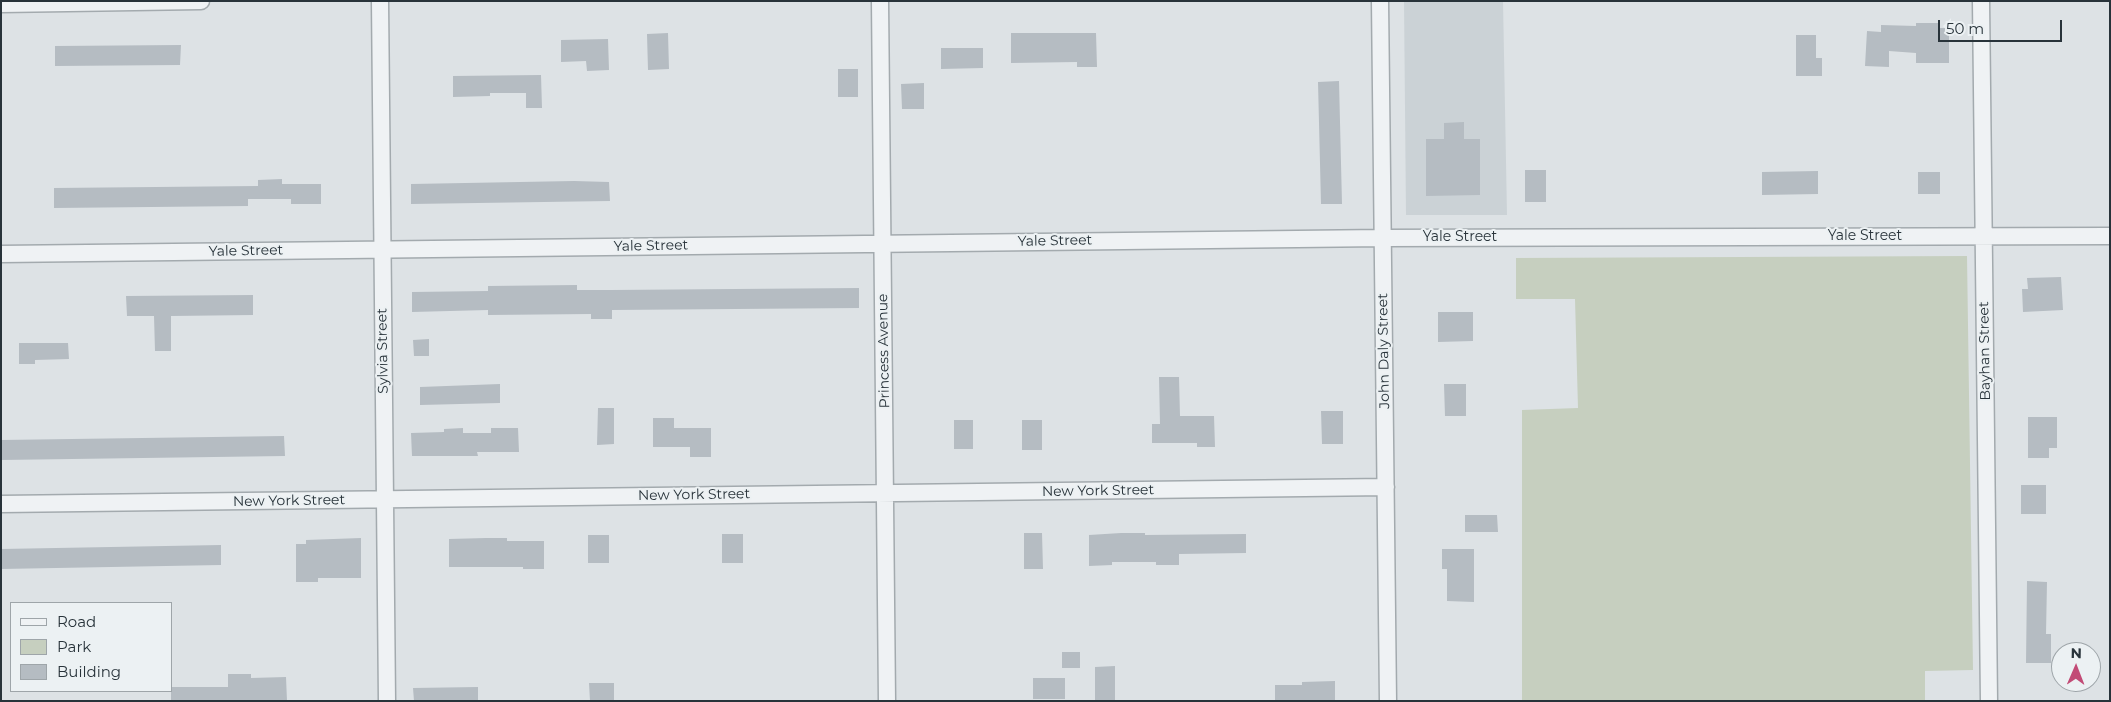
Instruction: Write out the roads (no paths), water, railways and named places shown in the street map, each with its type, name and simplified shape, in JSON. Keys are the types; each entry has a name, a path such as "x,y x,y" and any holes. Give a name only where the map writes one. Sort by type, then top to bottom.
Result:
{"street":[{"path":"1,4 201,1"},
{"name":"Sylvia Street","path":"380,1 387,701"},
{"name":"Princess Avenue","path":"880,1 887,701"},
{"name":"John Daly Street","path":"1380,1 1388,701"},
{"name":"Bayhan Street","path":"1980,1 1989,701"},
{"name":"Yale Street","path":"1,254 1383,238 2110,236"},
{"name":"New York Street","path":"1,504 1386,487"}]}
